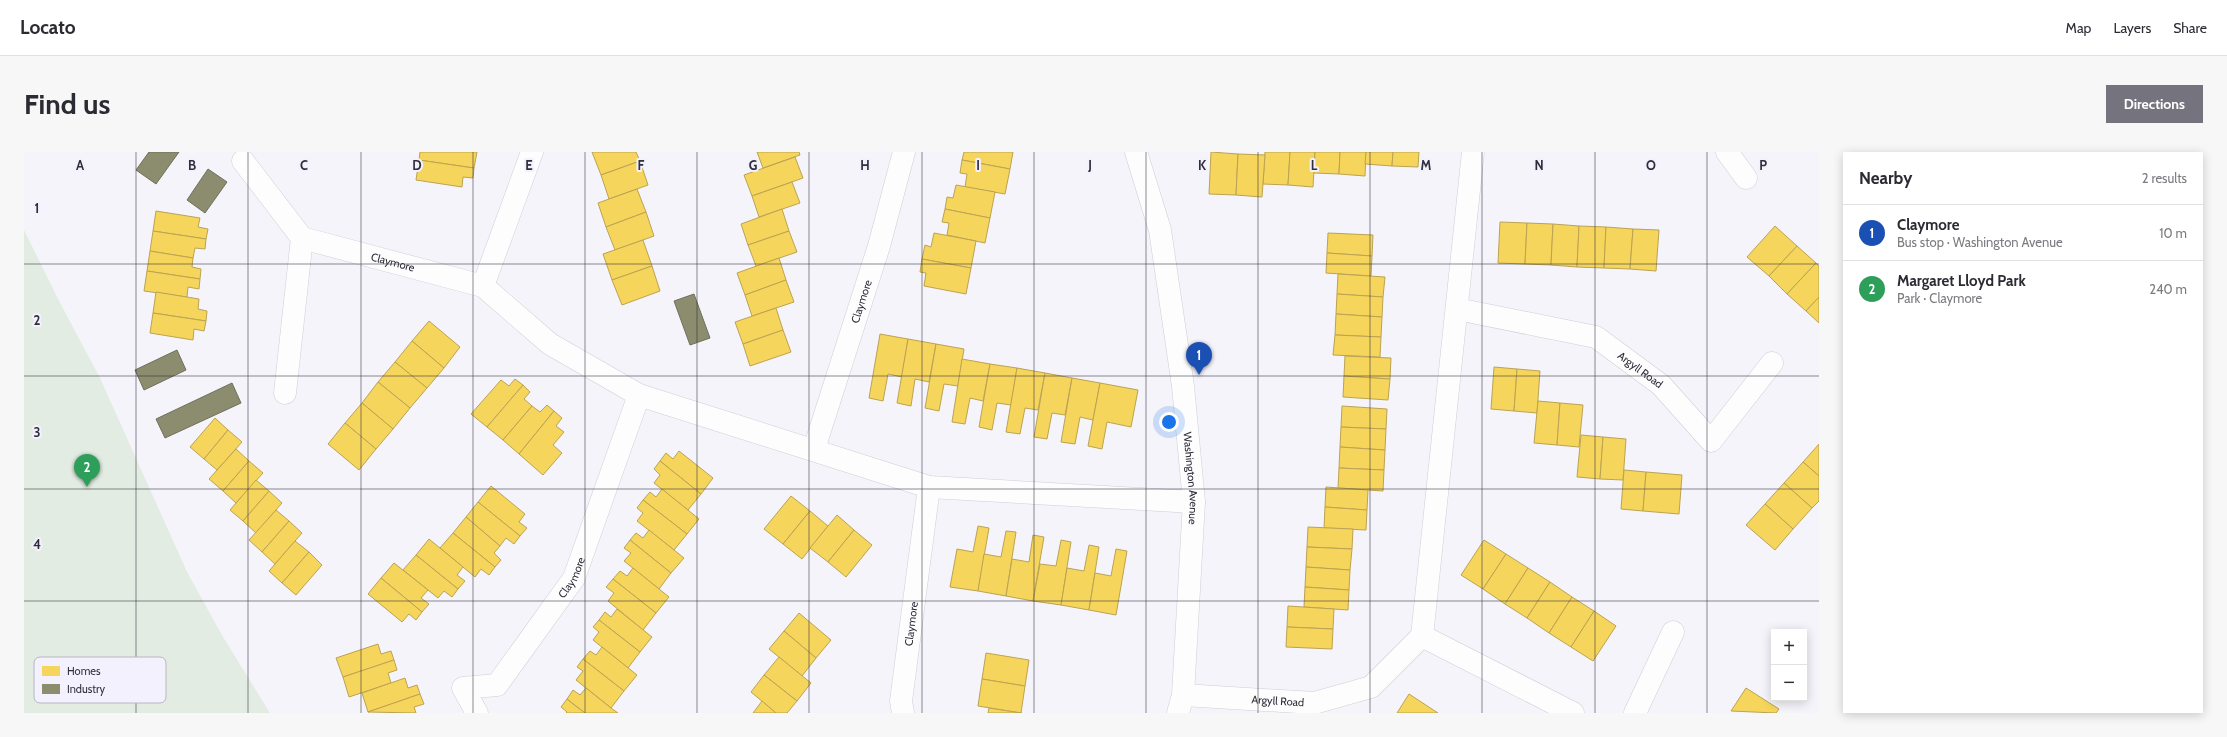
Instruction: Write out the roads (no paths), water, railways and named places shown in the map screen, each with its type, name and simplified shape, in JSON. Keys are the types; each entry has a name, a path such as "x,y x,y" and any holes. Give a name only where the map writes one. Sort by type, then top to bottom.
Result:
{"street":[{"path":"483,286 532,152"},
{"name":"Claymore","path":"814,449 879,246 904,152"},
{"name":"Washington Avenue","path":"1136,152 1160,230 1183,386 1194,502 1180,704"},
{"path":"1473,152 1422,636 1573,713"},
{"path":"1727,152 1746,178"},
{"path":"243,161 302,238 285,393"},
{"name":"Claymore","path":"302,238 483,286 550,344 639,395 814,449 929,487 1194,502"},
{"name":"Argyll Road","path":"1456,309 1596,337 1660,385 1711,441 1772,363"},
{"name":"Claymore","path":"476,713 463,688 497,685 574,578 639,395"},
{"name":"Claymore","path":"903,713 901,701 929,487"},
{"path":"1635,713 1673,632"},
{"name":"Argyll Road","path":"1180,704 1314,703 1371,687 1422,636"}],"place":[{"name":"Claymore","path":"1199,375"},
{"name":"Margaret Lloyd Park","path":"87,487"}]}
